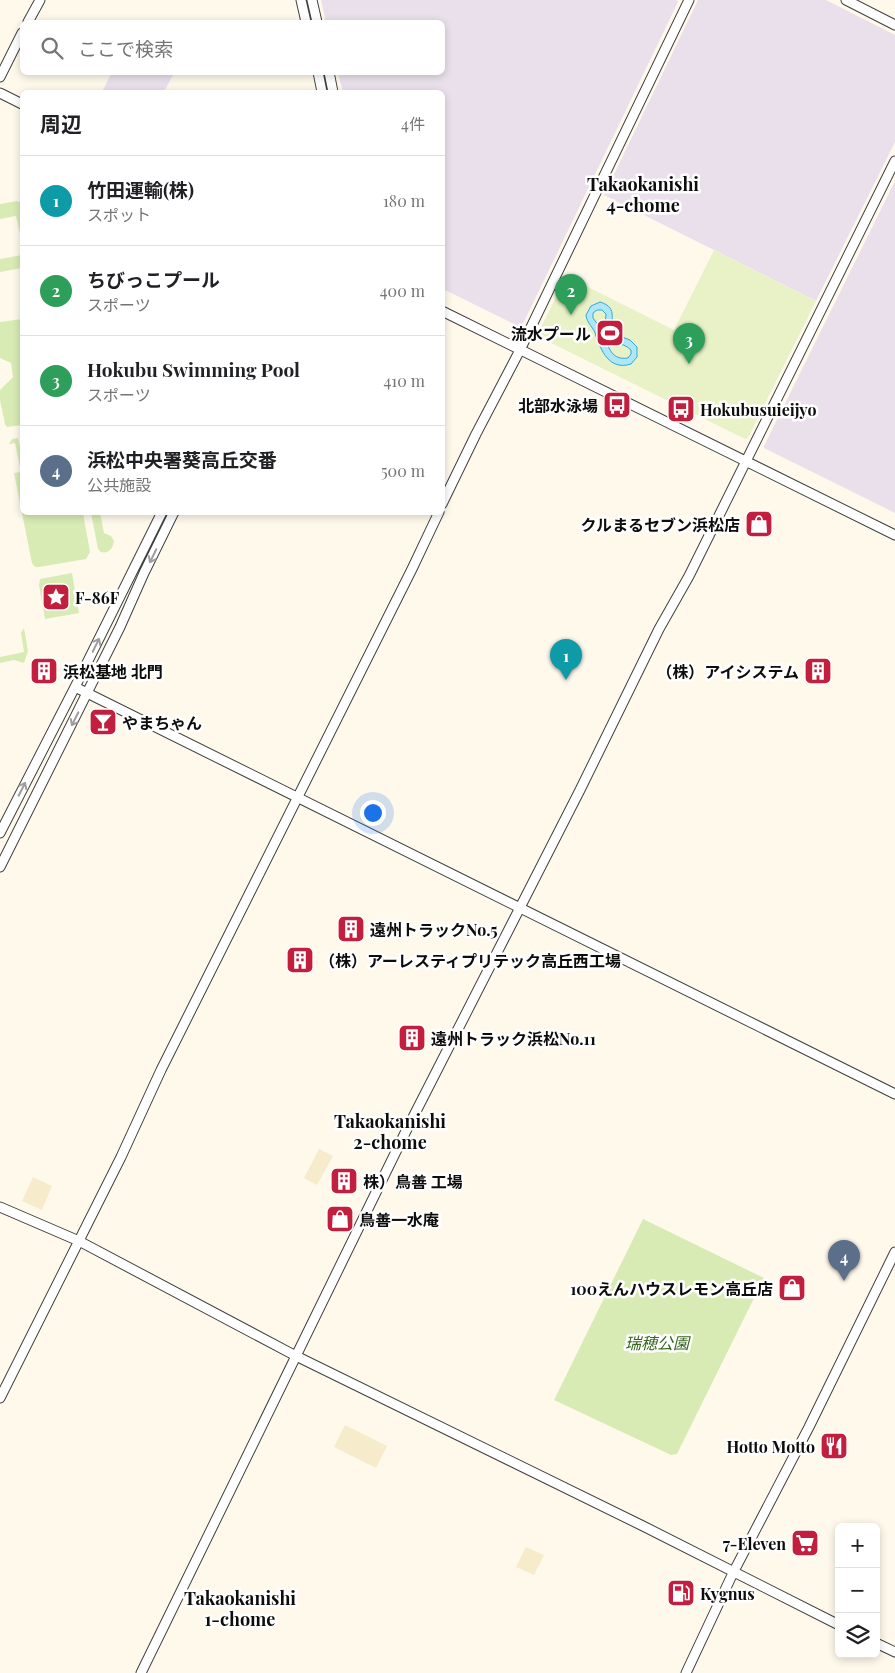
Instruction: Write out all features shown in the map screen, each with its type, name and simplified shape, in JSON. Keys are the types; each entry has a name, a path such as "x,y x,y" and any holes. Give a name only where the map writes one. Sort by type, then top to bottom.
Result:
{"street":[{"path":"29,20 40,0"},
{"path":"300,0 305,20"},
{"path":"312,0 317,20"},
{"path":"445,498 520,350 689,0"},
{"path":"846,0 895,25"},
{"path":"0,77 20,37"},
{"path":"319,75 322,90"},
{"path":"330,75 333,90"},
{"path":"0,93 20,103"},
{"path":"141,1673 406,1131 580,790 659,629 689,576 895,161"},
{"path":"445,312 895,535"},
{"path":"0,833 161,515"},
{"path":"0,867 88,693 173,515"},
{"path":"0,1398 438,515"},
{"path":"75,687 895,1094"},
{"path":"0,1207 79,1241 296,1356 835,1623"},
{"path":"686,1673 733,1573 809,1427 895,1252"},
{"path":"880,1645 895,1652"}],"shaded area":[{"path":"321,0 677,0 678,2 522,326 520,327 445,290 445,90 342,90 339,75 445,75 445,20 326,20"},
{"path":"698,0 826,0 895,35 895,142 816,301 604,195"},
{"path":"110,75 173,75 165,90 103,90"},
{"path":"895,181 895,513 764,448 764,446"},
{"path":"319,1149 333,1156 317,1185 304,1178"},
{"path":"33,1177 52,1186 42,1210 22,1201"},
{"path":"345,1425 387,1446 376,1468 334,1447"},
{"path":"526,1547 544,1555 534,1575 516,1567"}],"green space":[{"path":"20,202 20,233 16,216 0,219 0,204"},
{"path":"714,250 816,301 748,438 745,439 539,337 538,334 566,276 674,330"},
{"path":"20,255 20,268 0,272 0,259"},
{"path":"20,319 20,425 7,427 0,400 0,390 13,377 11,363 0,358 0,322"},
{"path":"18,438 20,467 15,443 9,444 12,439"},
{"path":"20,472 20,503 14,473"},
{"path":"22,515 83,515 90,552 86,559 39,567 35,567 32,563"},
{"path":"91,515 100,515 104,533 111,536 114,541 112,548 108,551 101,552 98,549"},
{"path":"72,573 79,613 45,619 39,585 40,579"},
{"path":"24,628 28,651 24,663 14,660 0,663 0,657 24,652 21,633"},
{"name":"瑞穂公園","path":"643,1219 764,1278 677,1454 671,1455 554,1400"}],"water":[{"name":"流水プール","path":"600,302 610,308 612,311 612,329 614,334 630,340 637,347 637,357 631,364 617,365 603,353 586,315 591,306","holes":["597,310 602,310 606,314 606,335 612,341 624,345 631,350 628,358 617,357 610,350 602,331 593,318 593,313"]}],"place":[{"name":"ちびっこプール","path":"571,315"},
{"name":"流水プール","path":"610,333"},
{"name":"Hokubu Swimming Pool","path":"689,364"},
{"name":"北部水泳場","path":"617,405"},
{"name":"Hokubusuieijyo","path":"681,409"},
{"name":"クルまるセブン浜松店","path":"759,524"},
{"name":"F-86F","path":"56,597"},
{"name":"浜松基地 北門","path":"44,671"},
{"name":"（株）アイシステム","path":"818,671"},
{"name":"竹田運輸(株)","path":"566,680"},
{"name":"やまちゃん","path":"103,722"},
{"name":"遠州トラックNo.5","path":"351,929"},
{"name":"（株）アーレスティプリテック高丘西工場","path":"300,960"},
{"name":"遠州トラック浜松No.11","path":"412,1038"},
{"name":"株）鳥善 工場","path":"344,1181"},
{"name":"鳥善一水庵","path":"340,1219"},
{"name":"浜松中央署葵高丘交番","path":"844,1281"},
{"name":"100えんハウスレモン高丘店","path":"792,1288"},
{"name":"Hotto Motto","path":"834,1446"},
{"name":"7-Eleven","path":"805,1543"},
{"name":"Kygnus","path":"681,1593"}],"district":[{"name":"Takaokanishi 4-chome","path":"643,194"},
{"name":"Takaokanishi 2-chome","path":"390,1131"},
{"name":"Takaokanishi 1-chome","path":"240,1608"}]}
